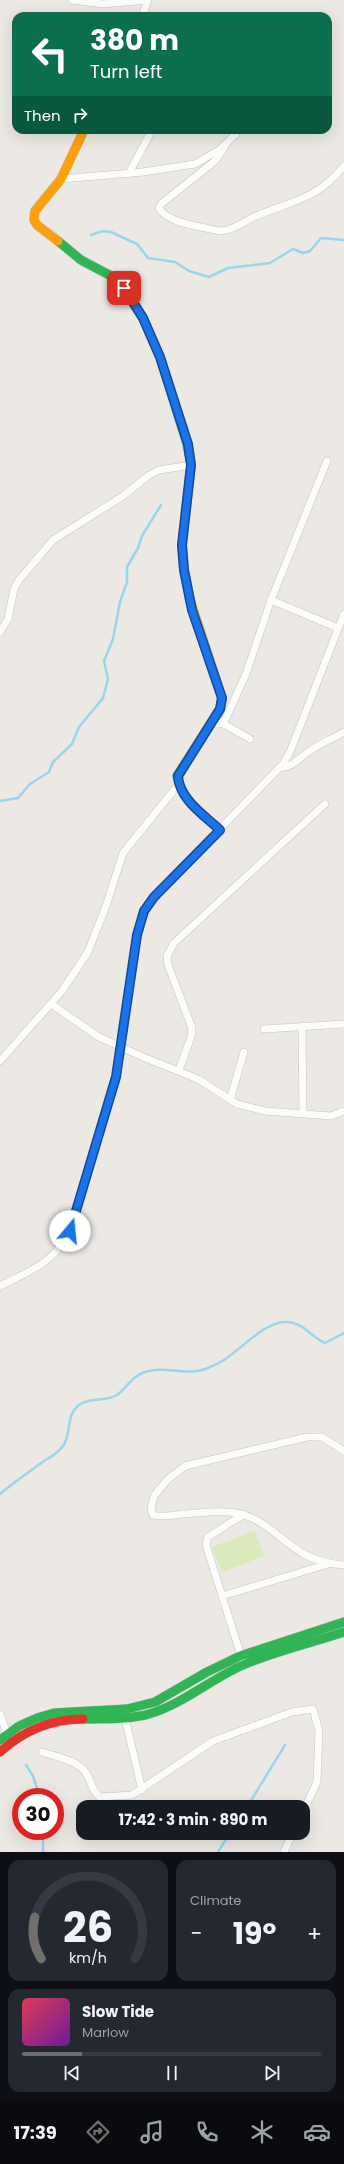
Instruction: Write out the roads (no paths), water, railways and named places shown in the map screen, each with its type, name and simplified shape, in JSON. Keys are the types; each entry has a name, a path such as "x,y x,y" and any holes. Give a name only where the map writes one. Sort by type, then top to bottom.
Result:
{"street":[{"path":"72,0 103,4 148,0 144,12"},
{"path":"82,134 62,179 35,211 34,220 37,225 81,260 113,277 124,288 143,318 160,357 188,444 191,465 182,545 184,570 192,610 222,698 220,709 178,776 178,785 186,797 220,830"},
{"path":"129,173 150,134"},
{"path":"236,134 225,146 215,161 161,204 159,208 162,214 171,220 220,231 228,230 253,218 313,195 326,186 344,166"},
{"path":"62,179 129,173 194,164 225,146"},
{"path":"211,723 217,725 222,723 246,674 271,600 327,461"},
{"path":"0,632 8,619 14,589 19,580 53,540 123,496 148,476 159,470 191,465"},
{"path":"271,600 338,628"},
{"path":"0,1286 35,1269 54,1256 70,1231 116,1077 122,1047 137,935 144,911 154,897 220,830 278,768 290,752 344,614"},
{"path":"222,723 250,739"},
{"path":"278,768 288,767 297,763 308,752 344,732"},
{"path":"0,1061 51,1004 88,952 106,906 123,853 178,785"},
{"path":"179,1070 191,1037 192,1028 168,965 167,956 174,942 325,804"},
{"path":"51,1004 99,1037 198,1079 230,1100 248,1108 331,1116 344,1111"},
{"path":"264,1029 344,1024"},
{"path":"302,1027 303,1113"},
{"path":"230,1100 244,1052"},
{"path":"344,1451 322,1437 308,1437 185,1466 167,1480 154,1496 151,1509 153,1515 160,1517 182,1514 244,1514 257,1520 305,1555 328,1564 344,1565"},
{"path":"242,1660 206,1545 208,1537 244,1514"},
{"path":"222,1596 328,1564"},
{"path":"0,1714 3,1737 37,1717 67,1710 125,1709 147,1705 170,1696 208,1671 344,1622"},
{"path":"0,1752 12,1741 40,1725 68,1719 125,1718 149,1714 174,1704 242,1660 344,1632"},
{"path":"42,1752 76,1764 86,1773 93,1792 100,1797 132,1795 142,1790 213,1741 292,1712 313,1709 319,1731 317,1782 309,1800"},
{"path":"125,1718 142,1790"},
{"path":"284,1852 290,1840"}],"waterway":[{"path":"91,235 103,231 111,232 137,244 148,258 175,262 189,271 209,277 228,268 270,263 293,249 303,253 310,251 321,238 344,240"},
{"path":"0,801 18,798 30,784 49,772 53,762 72,744 79,727 103,698 108,679 104,661 113,639 120,602 127,582 127,567 138,548 142,536 161,505"},
{"path":"0,1494 54,1455 63,1446 66,1441 72,1414 79,1405 88,1401 117,1395 140,1374 153,1370 193,1371 208,1368 224,1360 261,1331 277,1323 291,1322 296,1324 325,1343 344,1333"},
{"path":"251,1800 285,1745"},
{"path":"26,1765 33,1776 37,1788"},
{"path":"43,1840 43,1852"},
{"path":"218,1852 226,1840"}]}
